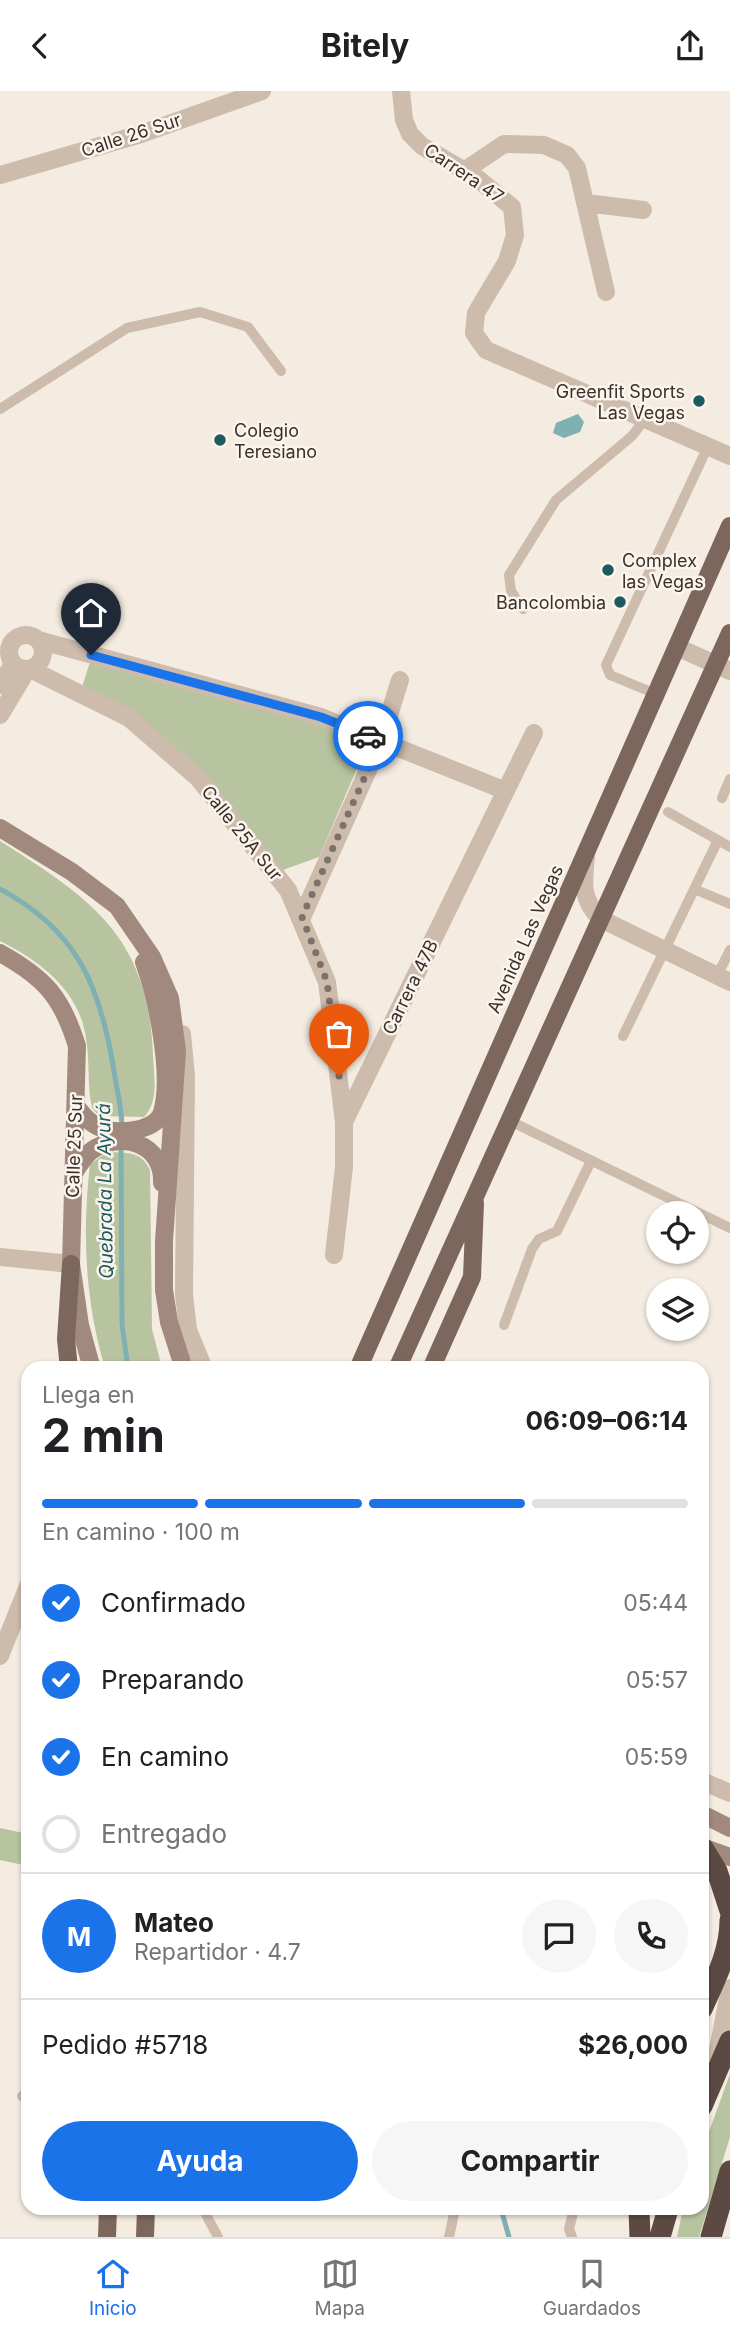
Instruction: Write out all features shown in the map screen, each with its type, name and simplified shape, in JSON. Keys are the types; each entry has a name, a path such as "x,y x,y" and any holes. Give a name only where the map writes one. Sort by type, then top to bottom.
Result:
{"highway":[{"path":"709,1858 718,1871 730,1911"},
{"path":"709,1993 721,1966 730,1934 730,1920"},
{"path":"709,2086 730,2026"},
{"path":"712,2077 730,2041"},
{"path":"710,2237 730,2171"},
{"path":"639,2215 640,2237"},
{"path":"660,2237 666,2215"}],"main road":[{"name":"Avenida Las Vegas","path":"362,1361 730,526"},
{"path":"401,1361 601,919 723,668 730,633"},
{"path":"0,828 72,872 117,905 152,957 170,998 177,1051 163,1263 169,1321"},
{"path":"74,1173 90,1152 109,1137 135,1136 154,1124 163,1110 161,1027 157,1001 145,963 117,905"},
{"name":"Calle 25 Sur","path":"0,953 47,984 65,1013 77,1047 71,1264 79,1325 90,1361"},
{"path":"76,1106 91,1123 109,1137"},
{"path":"135,1136 153,1151 162,1169 157,1244 169,1321 182,1361"},
{"path":"435,1361 468,1290 475,1252 475,1197"},
{"path":"68,1361 66,1339 71,1264"},
{"path":"709,1818 730,1828"},
{"path":"709,1850 730,1857"},
{"path":"107,2237 108,2215"},
{"path":"145,2237 146,2215"}],"street":[{"name":"Calle 26 Sur","path":"0,175 141,134 261,91"},
{"name":"Carrera 47","path":"401,91 404,120 410,134 422,146 464,171 512,207 515,235 507,261 476,313 474,333 486,350 645,419"},
{"path":"464,171 504,144 544,145 567,155 577,168 606,292"},
{"path":"586,203 643,210"},
{"path":"645,419 730,456"},
{"path":"0,631 30,635 38,640 321,717 506,791"},
{"path":"0,715 16,663 9,647 20,635"},
{"path":"0,685 16,663 42,659 43,649 38,640"},
{"path":"677,647 723,668"},
{"name":"Calle 25A Sur","path":"16,663 129,718 198,778 288,890 302,917 327,982 344,1122"},
{"path":"302,917 381,741 400,680"},
{"name":"Carrera 47B","path":"334,1255 344,1167 344,1122 534,733"},
{"path":"587,851 583,888 586,901 601,919 724,979"},
{"path":"170,998 181,1027 186,1060 184,1294 188,1330 201,1361"},
{"path":"0,1257 71,1264"},
{"path":"0,1655 21,1603"},
{"path":"709,1783 730,1793"},
{"path":"712,2077 730,1988"}],"lane":[{"path":"0,409 127,328 200,312 248,327 281,370"},
{"path":"523,609 511,591 509,575 556,500 632,436 645,419"},
{"path":"656,694 610,675 606,665 708,446"},
{"path":"722,798 730,779"},
{"path":"668,812 730,847"},
{"path":"623,1036 718,840"},
{"path":"694,890 730,904"},
{"path":"724,979 730,950"},
{"path":"508,1120 730,1228"},
{"path":"504,1325 532,1249 539,1238 557,1231 592,1161"},
{"path":"206,2215 218,2237"},
{"path":"449,2237 454,2215"},
{"path":"572,2215 569,2229 572,2237"}],"green space":[{"path":"91,659 316,720 367,745 319,857 280,871 184,754 81,690"},
{"path":"0,841 62,882 88,903 110,926 127,951 140,980 149,1015 154,1096 144,1117 99,1116 92,1108 86,1038 75,1005 66,991 43,968 0,941"},
{"path":"108,1152 127,1153 138,1156 150,1170 152,1329 160,1361 103,1361 93,1318 87,1267 86,1216 90,1164"},
{"path":"0,1828 21,1832 21,1864 0,1860"},
{"path":"730,2074 730,2137 709,2205 709,2132"},
{"path":"682,2215 706,2215 699,2237 677,2237"}],"water":[{"path":"578,414 584,422 580,432 564,438 553,433 556,423"}],"waterway":[{"name":"Quebrada La Ayurá","path":"0,889 48,922 80,962 91,984 107,1036 122,1128"},
{"name":"Quebrada La Ayurá","path":"121,1145 122,1324 127,1361"},
{"name":"Quebrada La Ayurá","path":"503,2215 509,2237"}],"way so far":[{"path":"339,1076 327,982 302,917 381,741 368,736"}],"place":[{"name":"Greenfit Sports Las Vegas","path":"699,401"},
{"name":"Colegio Teresiano","path":"220,440"},
{"name":"Complex las Vegas","path":"608,570"},
{"name":"Bancolombia","path":"620,602"}],"route":[{"path":"91,655 321,717 368,736"}]}
